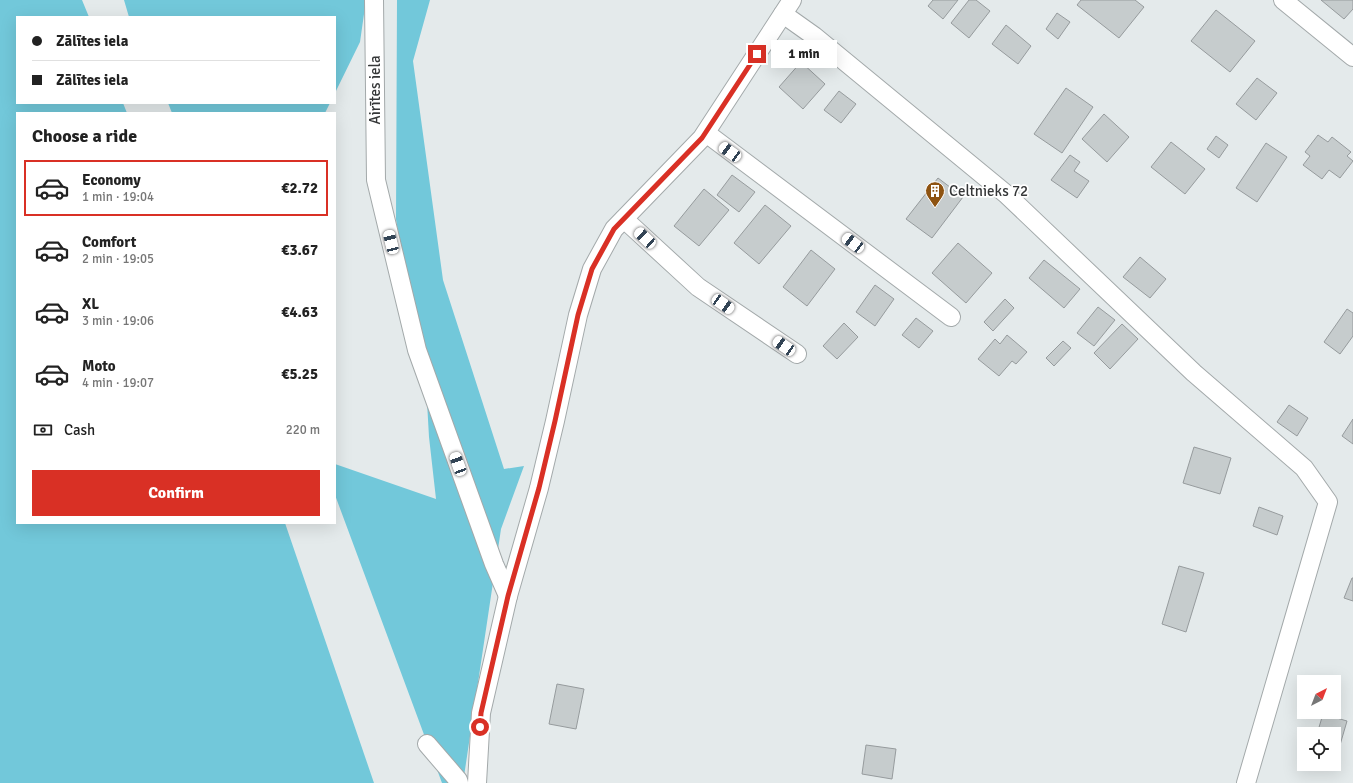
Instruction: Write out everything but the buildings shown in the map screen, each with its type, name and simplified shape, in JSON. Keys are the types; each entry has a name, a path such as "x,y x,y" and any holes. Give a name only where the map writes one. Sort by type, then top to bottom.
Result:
{"street":[{"name":"Airītes iela","path":"374,0 376,180 417,350 494,564 508,596"},
{"path":"1283,0 1353,57"},
{"path":"476,783 481,713 508,596 539,488 578,315 592,269 614,229 706,133 788,7 814,36 1006,194 1194,374 1304,468 1328,502 1246,783"},
{"path":"706,133 950,317"},
{"path":"624,218 698,287 797,354"},
{"path":"426,744 459,783"}],"shaded area":[{"path":"0,0 82,0 89,16 16,16 16,104 123,104 127,112 16,112 16,524 285,524 374,783 0,783"},
{"path":"124,0 366,0 360,42 336,91 336,16 129,16"},
{"path":"397,0 430,0 413,61 443,280 504,469 524,466 501,529 463,783 442,783 336,498 336,464 436,499 429,437 424,349 407,300 396,219"},
{"path":"168,104 330,104 326,112 172,112"}],"place":[{"name":"Celtnieks 72","path":"935,208"}],"route":[{"path":"480,727 481,713 508,596 539,488 578,315 592,269 614,229 702,138 757,54"}]}
